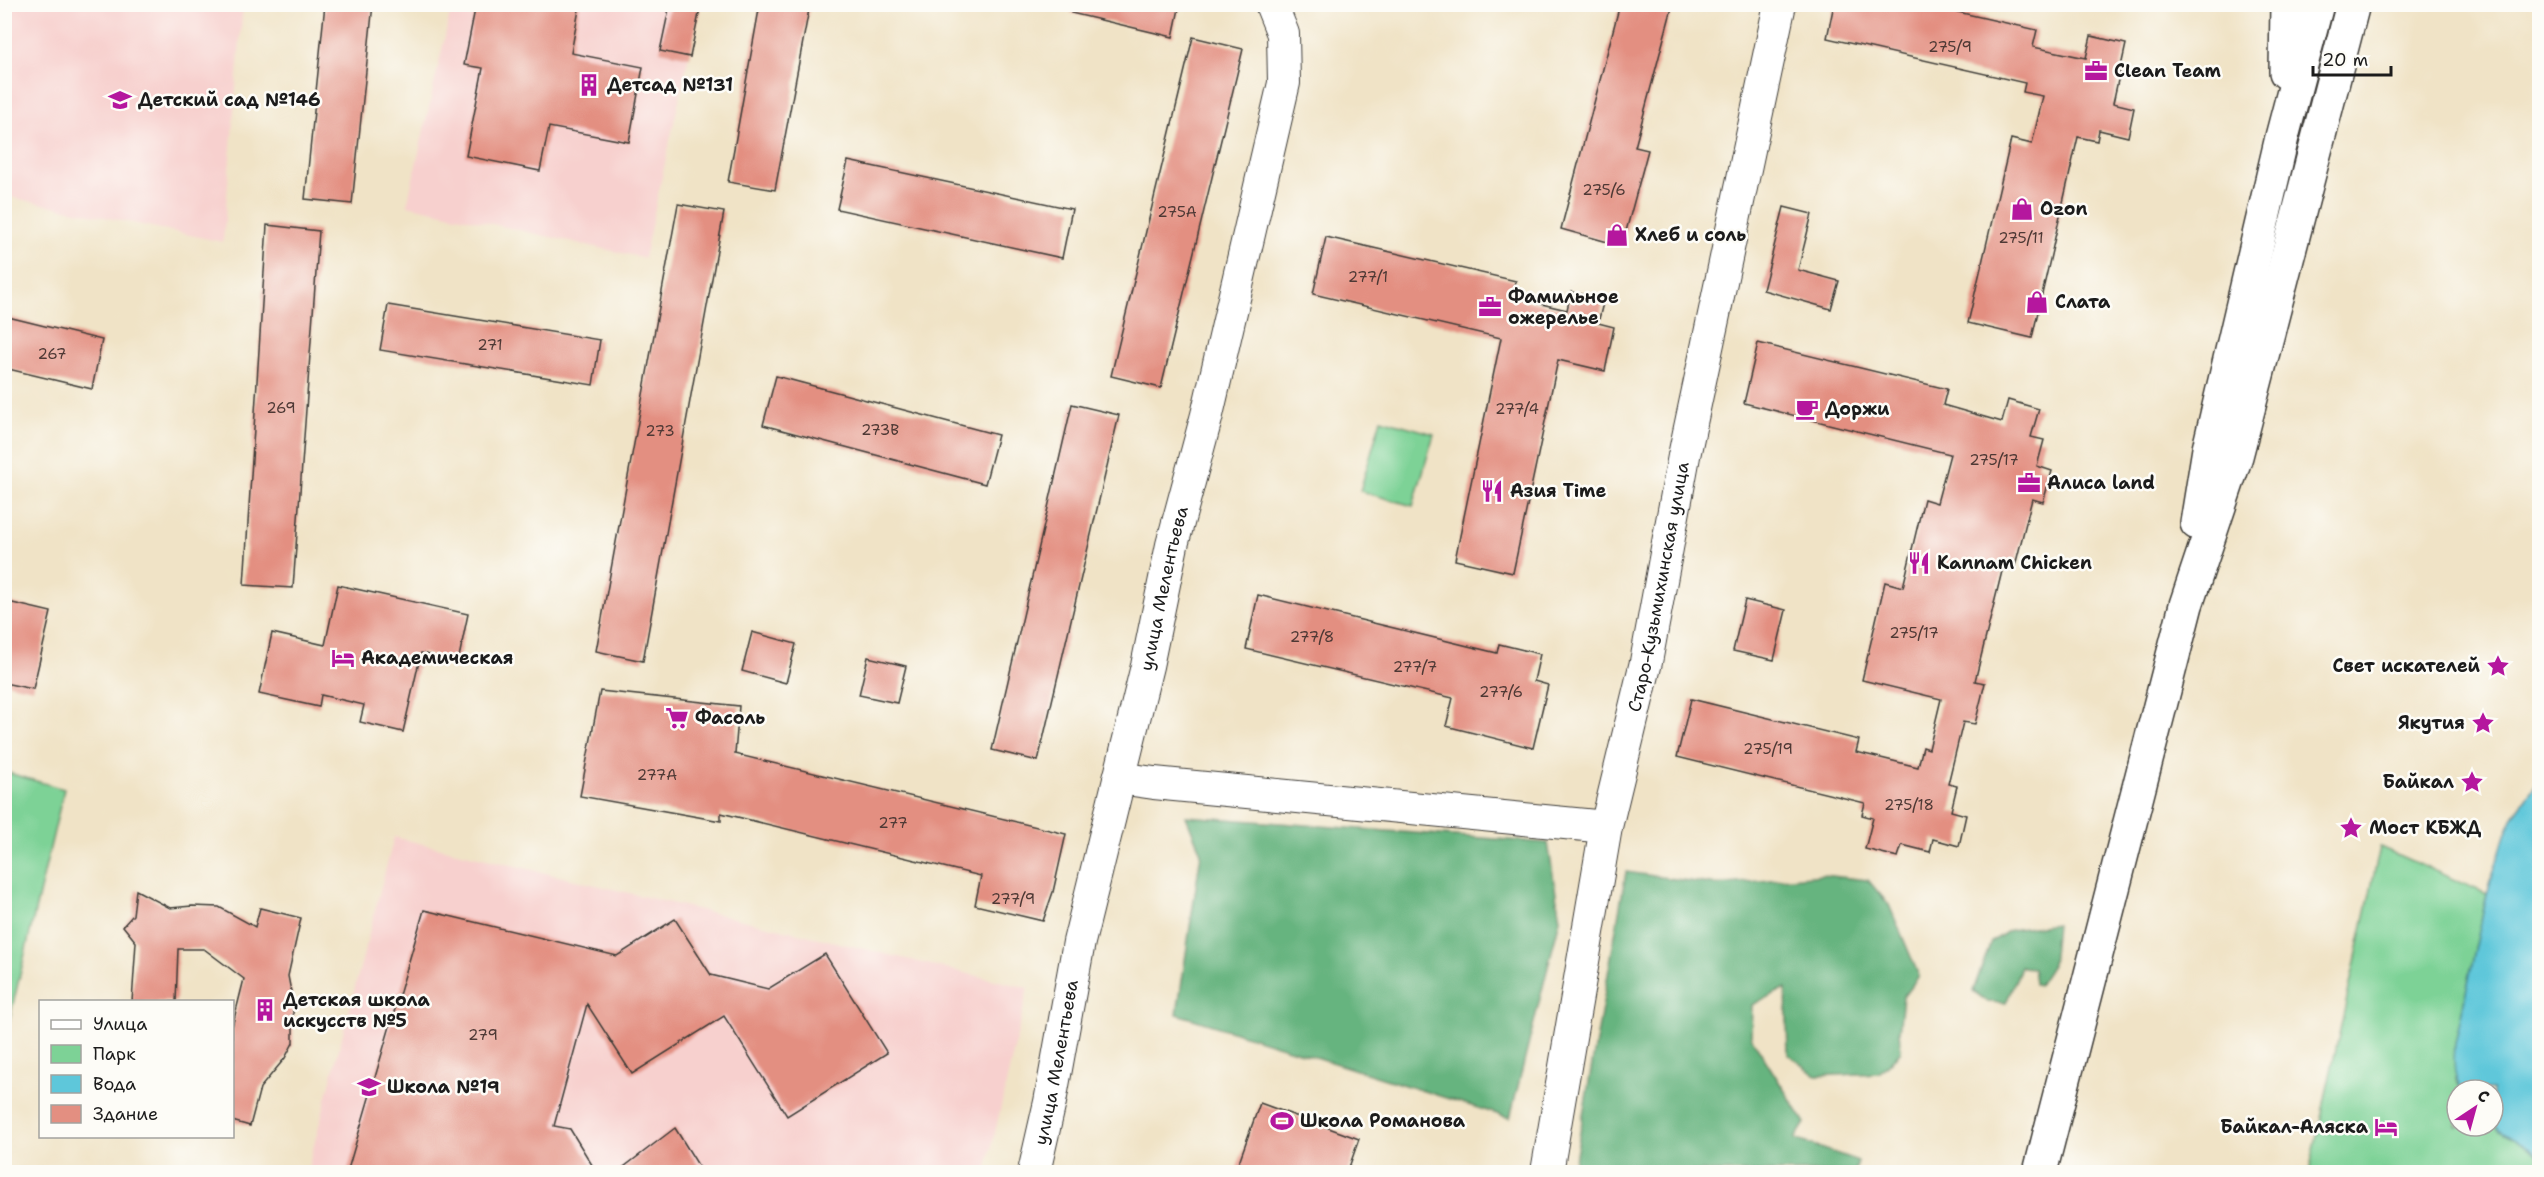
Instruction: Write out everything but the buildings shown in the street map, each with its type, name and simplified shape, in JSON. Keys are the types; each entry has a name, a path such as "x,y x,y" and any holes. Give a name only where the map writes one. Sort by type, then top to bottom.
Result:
{"main road":[{"path":"2283,137 2287,4"},
{"path":"2186,605 2209,449 2317,4"},
{"path":"2040,1173 2186,605 2236,456 2353,4"}],"street":[{"name":"улица Мелентьева","path":"1034,1173 1050,1102 1079,942 1147,666 1172,545 1207,415 1284,83 1283,34 1271,4"},
{"name":"Старо-Кузьмихинская улица","path":"1547,1173 1606,827 1646,662 1684,456 1780,4"},
{"path":"1119,778 1606,827"}],"shaded area":[{"name":"Детский сад №146","path":"5,4 243,5 223,242 5,196"},
{"path":"452,5 700,5 644,258 407,205"},
{"path":"394,837 1028,988 986,1172 307,1172"}],"green space":[{"path":"1381,419 1434,434 1413,506 1360,491"},
{"path":"4,772 64,789 5,1038"},
{"path":"1186,816 1548,843 1560,919 1510,1118 1177,1014 1201,853"},
{"path":"2380,847 2487,894 2455,1044 2456,1078 2445,1078 2445,1138 2505,1138 2505,1133 2539,1154 2539,1172 2309,1172"},
{"path":"1626,872 1717,885 1822,875 1868,880 1889,905 1919,976 1903,997 1899,1032 1901,1051 1879,1073 1816,1076 1788,1054 1786,988 1752,1005 1751,1037 1805,1123 1795,1139 1858,1161 1855,1172 1573,1172"},
{"path":"2056,924 2052,965 2039,985 2035,984 2033,968 2021,967 2006,1003 1988,1002 1973,991 1991,942 2010,930"}],"water":[{"path":"2539,780 2539,1154 2505,1133 2505,1078 2457,1078 2454,1062 2455,1044 2487,894 2505,835 2514,815"}],"place":[{"name":"Clean Team","path":"2096,71"},
{"name":"Детсад №131","path":"589,85"},
{"name":"Детский сад №146","path":"120,100"},
{"name":"Ozon","path":"2022,209"},
{"name":"Хлеб и соль","path":"1617,235"},
{"name":"Слата","path":"2037,302"},
{"name":"Фамильное ожерелье","path":"1490,307"},
{"name":"Доржи","path":"1807,409"},
{"name":"Алиса land","path":"2029,483"},
{"name":"Азия Time","path":"1492,491"},
{"name":"Kannam Chicken","path":"1919,563"},
{"name":"Академическая","path":"343,658"},
{"name":"Свет искателей","path":"2498,666"},
{"name":"Фасоль","path":"677,718"},
{"name":"Якутия","path":"2483,723"},
{"name":"Байкал","path":"2472,782"},
{"name":"Мост КБЖД","path":"2351,828"},
{"name":"Детская школа искусств №5","path":"265,1010"},
{"name":"Школа №19","path":"369,1087"},
{"name":"Школа Романова","path":"1282,1121"},
{"name":"Байкал-Аляска","path":"2386,1127"}]}
